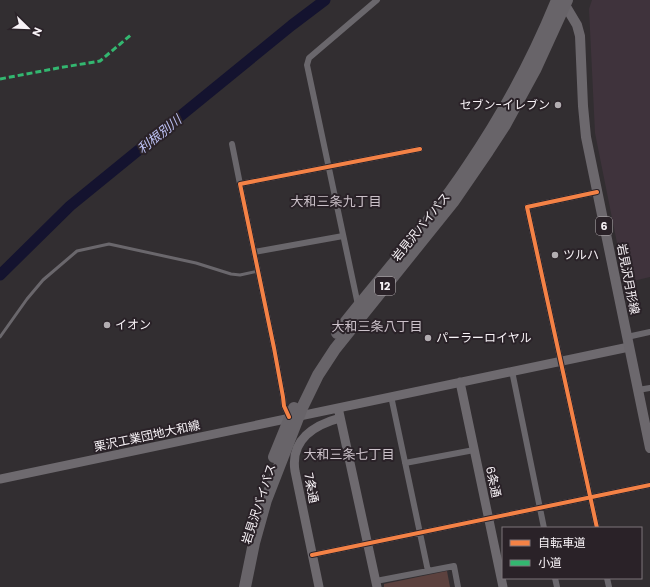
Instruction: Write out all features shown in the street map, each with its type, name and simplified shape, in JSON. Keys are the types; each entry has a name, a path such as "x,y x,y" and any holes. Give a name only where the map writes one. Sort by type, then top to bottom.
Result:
{"highway":[{"name":"岩見沢バイパス","path":"245,587 260,521 307,382 336,334 441,204 468,167 489,134 529,64 549,20 563,1"},
{"name":"岩見沢バイパス","path":"236,587 246,543 260,495 294,417 335,348 453,202 501,132 535,70 563,1"}],"main road":[{"name":"岩見沢月形線","path":"563,1 577,25 580,36 582,106 586,137 638,390 648,425 650,448"}],"street":[{"path":"358,306 307,64 309,58 377,0"},
{"path":"232,144 274,348 284,406 294,417"},
{"path":"240,184 420,149"},
{"path":"597,192 528,207 597,527"},
{"path":"254,252 343,236"},
{"path":"628,342 650,332"},
{"name":"栗沢工業団地大和線","path":"0,479 560,361 628,342"},
{"path":"512,371 544,527"},
{"name":"6条通","path":"460,382 503,587"},
{"path":"638,390 650,388"},
{"path":"391,396 428,571"},
{"path":"338,408 376,584 454,566 458,587"},
{"name":"7条通","path":"319,587 294,466 295,455 298,445 309,432 321,424 340,418"},
{"path":"405,463 474,450"},
{"path":"312,555 650,484"}],"lane":[{"path":"0,337 27,299 43,280 77,251 109,244 196,263 231,274 240,275 258,271"}],"shaded area":[{"path":"592,0 650,0 650,277 625,283 595,133 589,9"},
{"path":"447,571 450,587 384,587 384,584"}],"waterway":[{"name":"利根別川","path":"0,275 70,206 292,25 325,0"}],"marked path":[{"path":"0,79 100,61 132,34"}],"cycle path":[{"path":"289,417 284,406 274,348 240,184 420,149"},
{"path":"597,192 527,207 597,527"},
{"path":"312,555 650,485"}],"place":[{"name":"セブン-イレブン","path":"558,105"},
{"name":"ツルハ","path":"555,255"},
{"name":"イオン","path":"107,325"},
{"name":"パーラーロイヤル","path":"428,338"}],"district":[{"name":"大和三条九丁目","path":"336,201"},
{"name":"大和三条八丁目","path":"377,326"},
{"name":"大和三条七丁目","path":"349,454"}]}
